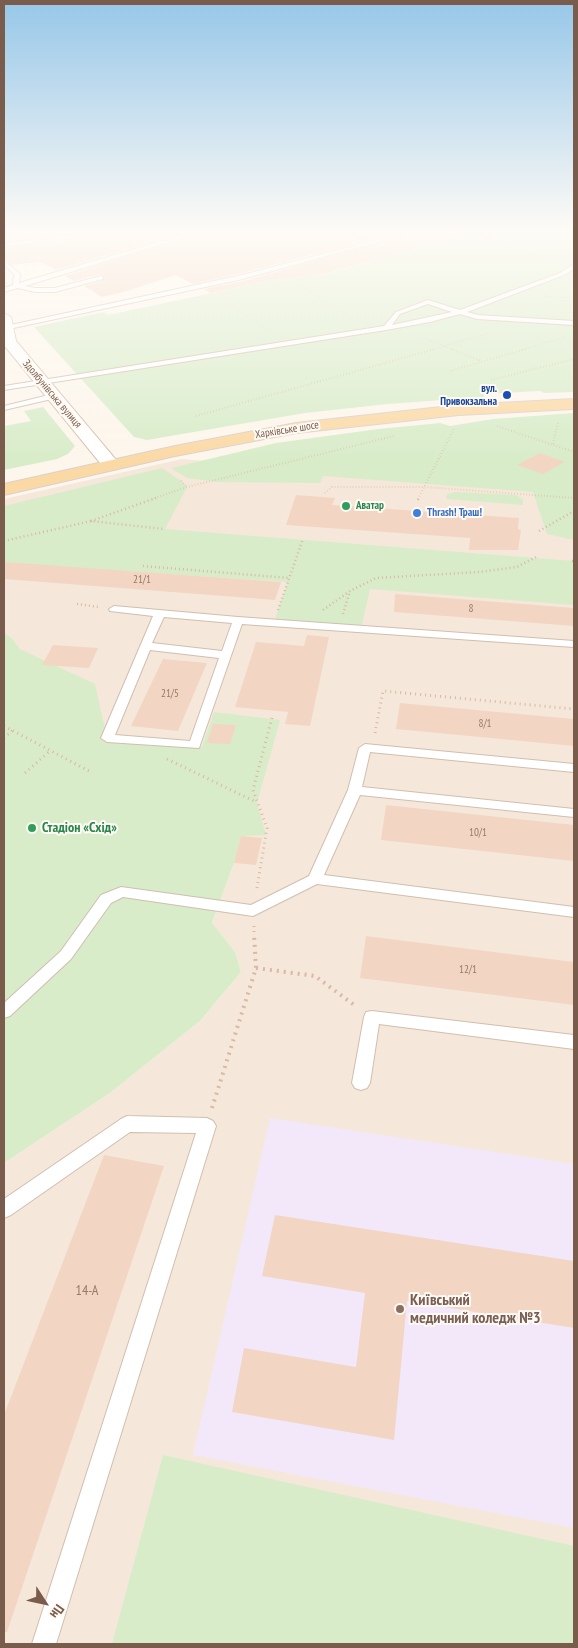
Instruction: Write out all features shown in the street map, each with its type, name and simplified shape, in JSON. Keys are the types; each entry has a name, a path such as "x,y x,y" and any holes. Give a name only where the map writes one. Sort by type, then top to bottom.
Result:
{"main road":[{"name":"Здолбунівська вулиця","path":"5,324 9,342 111,466"},
{"name":"Харківське шосе","path":"4,490 210,444 324,425 459,410 574,404"}],"lane":[{"path":"5,324 86,309"},
{"path":"386,328 398,313 409,309"},
{"path":"454,309 477,317 574,323"},
{"path":"4,388 399,326 430,320 468,309"},
{"path":"4,408 53,396"},
{"path":"114,608 238,620 574,644"},
{"path":"160,612 107,738 195,745 238,620"},
{"path":"146,646 227,655"},
{"path":"315,879 355,790 365,748 574,768"},
{"path":"355,790 574,813"},
{"path":"4,1012 66,955 106,899 121,892 253,911 315,879 574,912"},
{"path":"361,1083 372,1017 574,1042"},
{"path":"4,1209 127,1124 207,1126 44,1644"}],"path":[{"path":"237,309 284,344"},
{"path":"338,309 371,330"},
{"path":"399,326 482,361"},
{"path":"196,416 494,332"},
{"path":"450,372 565,337"},
{"path":"492,380 574,359"},
{"path":"553,444 559,420"},
{"path":"418,500 455,427 454,421"},
{"path":"493,425 574,452"},
{"path":"4,541 91,521 187,487 399,435"},
{"path":"181,481 187,487"},
{"path":"325,493 332,487 425,487 574,498"},
{"path":"540,530 574,510"},
{"path":"91,521 164,529"},
{"path":"274,622 303,540"},
{"path":"305,624 350,591 376,578 479,572 517,567 536,558"},
{"path":"143,566 289,578"},
{"path":"340,627 350,591"},
{"path":"372,749 383,691 574,709"},
{"path":"207,1126 256,968 253,911 267,828 253,790 274,714"},
{"path":"4,726 89,771"},
{"path":"4,738 13,730"},
{"path":"25,773 52,750"},
{"path":"162,756 257,803"},
{"path":"256,968 315,976 372,1017"}],"shaded area":[{"path":"182,459 574,492 574,1644 4,1644 4,1163 110,1093 200,1021 241,972 235,952 212,924 234,863 135,811 12,638 4,633 4,499"},
{"name":"Київський медичний коледж №3","path":"270,1118 574,1164 574,1528 193,1455"}],"green space":[{"path":"137,309 574,309 574,392 544,393 540,391 484,394 484,397 388,404 305,413 147,440 134,437 34,327 104,312 108,315"},
{"path":"43,407 75,446 68,454 57,459 4,470 4,426 31,421 24,411"},
{"path":"574,413 574,540 547,534 533,492 323,476 320,483 217,482 187,478 171,468 276,443 378,429 440,423 450,426 493,419"},
{"path":"162,468 187,487 165,529 574,561 574,605 370,589 361,628 274,622 288,582 4,563 4,506"},
{"path":"456,492 516,495 523,499 523,505 446,499 447,494"},
{"path":"4,633 12,638 20,649 95,684 107,738 202,747 214,712 280,720 257,803 266,835 241,836 234,863 212,923 235,952 241,972 200,1021 110,1093 4,1163"},
{"path":"163,1455 574,1546 574,1644 112,1644"}],"building":[{"path":"540,453 565,462 543,474 517,465"},
{"path":"296,495 335,498 332,505 519,518 518,529 521,530 518,550 469,550 470,538 286,525"},
{"path":"4,562 281,582 275,600 4,579"},
{"path":"395,594 574,608 574,626 394,612"},
{"path":"307,635 329,637 310,726 285,724 288,712 235,707 256,642 304,646"},
{"path":"53,645 98,648 89,668 42,665"},
{"path":"163,659 207,663 178,731 131,726"},
{"path":"400,703 574,719 574,746 396,729"},
{"path":"213,724 236,725 230,744 207,743"},
{"path":"386,805 574,825 574,861 381,840"},
{"path":"241,836 262,838 256,865 234,863"},
{"path":"366,936 574,962 574,1005 360,978"},
{"path":"104,1155 164,1166 7,1632 4,1632 4,1415"},
{"path":"275,1215 574,1261 574,1328 407,1301 394,1440 232,1412 244,1348 356,1367 365,1293 262,1276"}],"place":[{"name":"вул. Привокзальна","path":"507,395"},
{"name":"Аватар","path":"346,506"},
{"name":"Thrash! Траш!","path":"417,513"},
{"name":"Стадіон «Схід»","path":"32,828"},
{"name":"Київський медичний коледж №3","path":"400,1309"}]}
